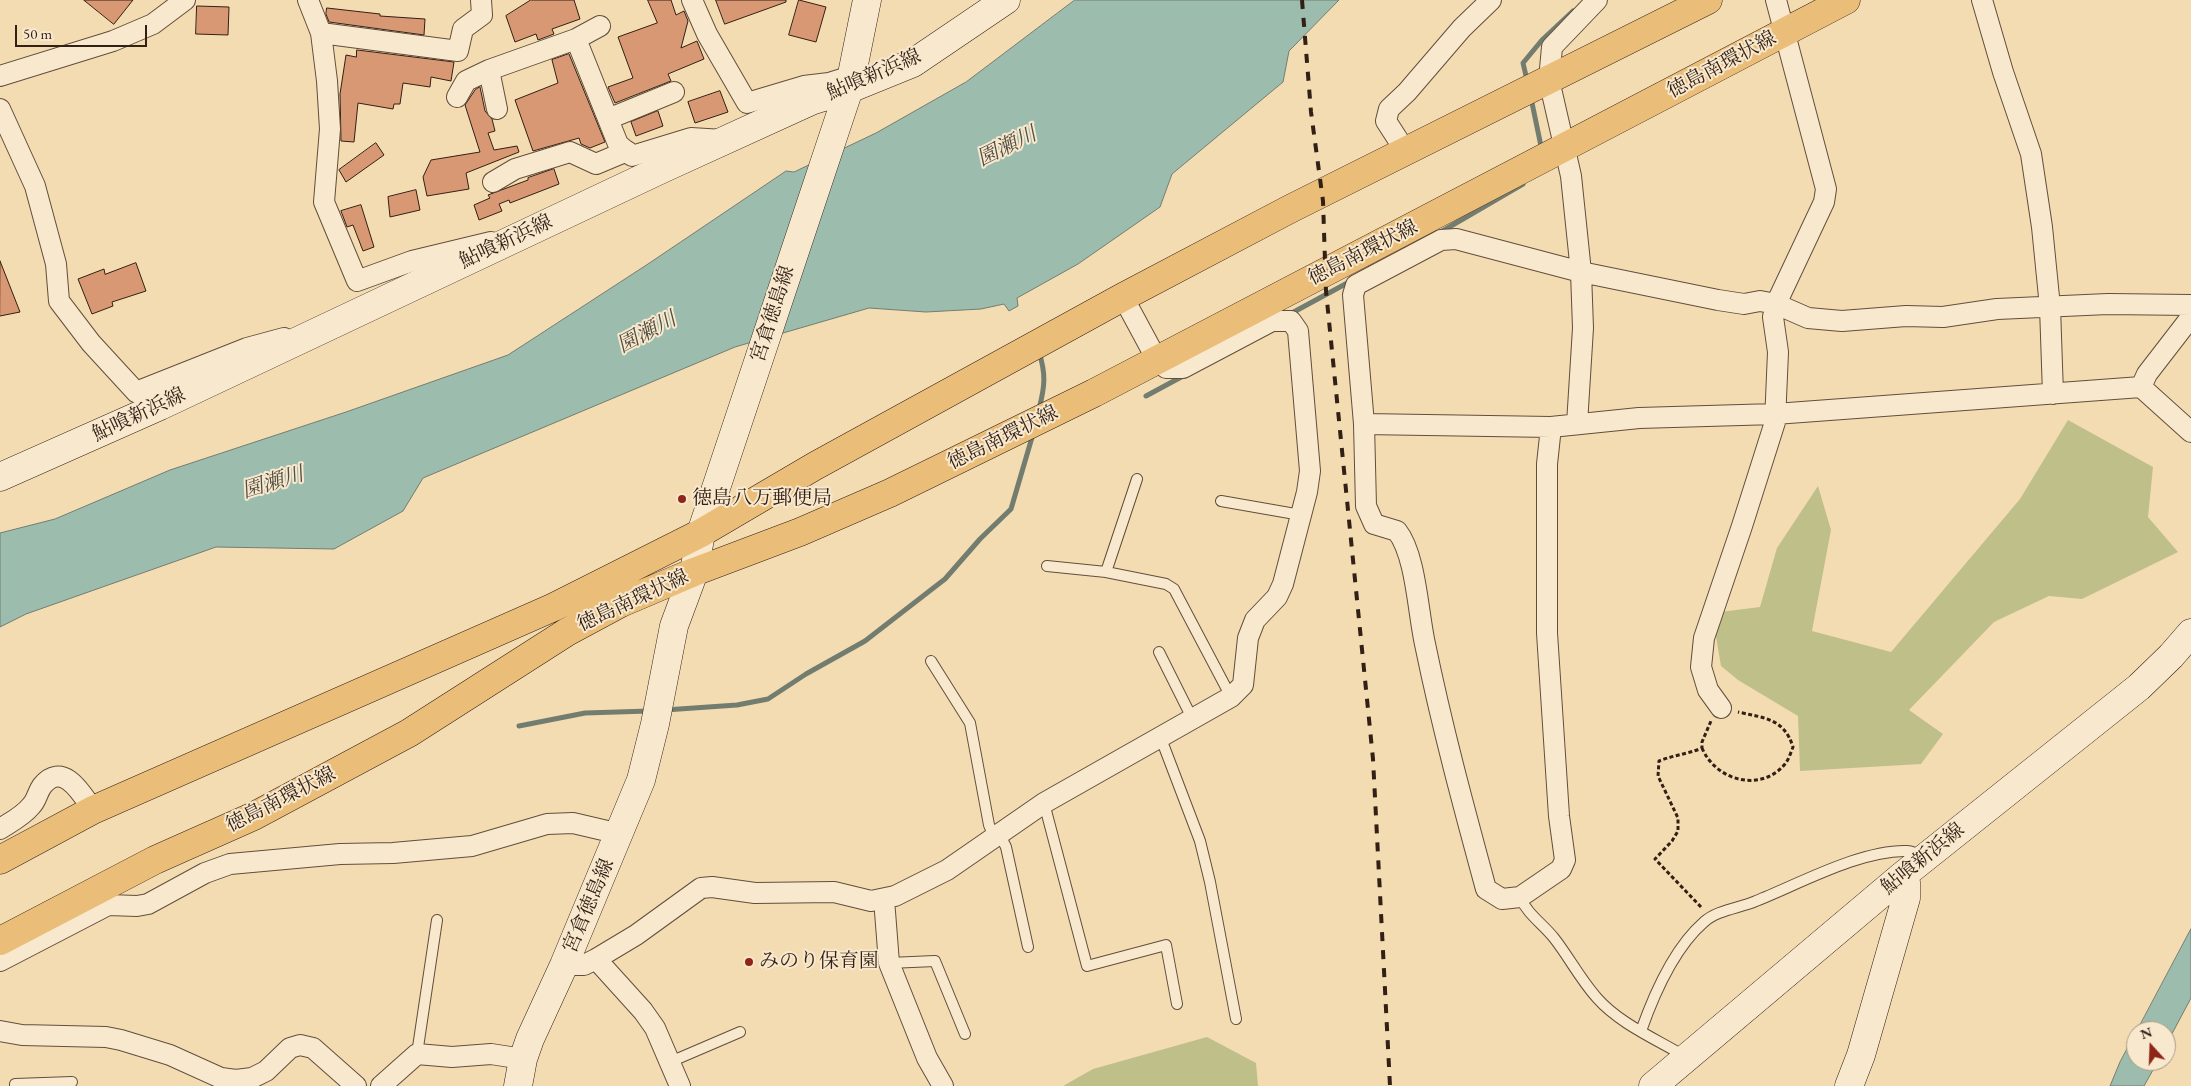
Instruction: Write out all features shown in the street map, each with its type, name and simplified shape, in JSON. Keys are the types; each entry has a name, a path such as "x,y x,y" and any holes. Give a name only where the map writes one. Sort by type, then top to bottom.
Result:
{"highway":[{"name":"徳島南環状線","path":"0,860 93,810 554,607 701,532 824,461 1123,297 1290,209 1708,0"},
{"name":"徳島南環状線","path":"0,941 154,860 254,816 409,733 567,632 621,603 694,572 809,528 890,493 1094,393 1846,0"}],"main road":[{"name":"宮倉徳島線","path":"518,1086 523,1059 530,1038 564,965 641,780 655,724 674,626 694,572 701,532 847,90 867,0"},
{"name":"鮎喰新浜線","path":"2,476 310,335 811,101 847,90 913,63 1006,0"},
{"name":"鮎喰新浜線","path":"1653,1086 1925,857 2139,687 2172,656 2191,633"},
{"path":"1849,1086 1861,1055 1906,898 1906,882 1902,876"}],"street":[{"path":"0,76 113,41 154,24 185,0"},
{"path":"308,0 320,33 327,81 330,129 324,202 357,281 412,261 470,246 518,237"},
{"path":"320,33 458,51 463,29 482,15 481,0"},
{"path":"692,0 707,34 747,103 804,86 829,83 847,90"},
{"path":"954,36 982,0"},
{"path":"1406,152 1386,122 1389,109 1407,92 1462,28 1491,0"},
{"path":"1577,424 1583,328 1581,272 1570,176 1549,80 1552,47 1597,0"},
{"path":"1721,708 1708,690 1701,668 1704,638 1775,422 1778,352 1773,318 1776,304 1824,202 1826,189 1783,33 1776,0"},
{"path":"1982,0 2003,72 2031,154 2042,227 2050,307 2053,394"},
{"path":"457,97 466,81 489,70 576,39 600,26"},
{"path":"576,39 618,144 632,156 691,138 725,140"},
{"path":"489,70 496,109"},
{"path":"608,119 674,92"},
{"path":"0,109 35,186 56,264 59,301 91,342 136,392 247,348 273,340 310,335"},
{"path":"493,182 515,168 570,152 596,164 627,151"},
{"path":"1551,427 1547,464 1547,633 1559,816 1565,860 1561,869 1520,897 1502,899 1486,889 1452,765 1425,644 1408,551 1397,531 1374,524 1366,506 1364,424 1353,295 1356,285 1441,240 1456,240 1581,272 1718,300 1744,304 1760,301 1776,304 1808,318 1842,321 1906,316 1943,317 1997,309 2108,304 2191,305"},
{"path":"564,965 584,965 596,959 651,924 701,888 712,887 755,893 834,892 871,902 884,899 946,870 1044,803 1231,697 1243,685 1248,638 1255,620 1278,597 1283,584 1310,471 1298,331 1291,322 1272,321 1183,368 1166,368 1157,360 1123,297"},
{"path":"2141,388 2147,374 2191,317"},
{"path":"1364,424 1551,427 1639,418 1775,414 2141,388 2191,432"},
{"path":"0,829 31,807 37,800 42,786 56,777 71,780 81,791 93,810"},
{"path":"108,905 137,906 148,904 205,873 230,864 340,854 393,853 472,846 547,824 572,823 620,834"},
{"path":"0,961 108,905 154,860"},
{"path":"884,899 886,953 889,964 927,1058 943,1086"},
{"path":"596,959 656,1028 680,1086"},
{"path":"0,1031 22,1035 106,1037 121,1040 170,1055 221,1078 236,1080 252,1078 266,1071 290,1048 300,1045 313,1048 356,1086"},
{"path":"382,1086 417,1054 452,1057 491,1054 523,1059"}],"lane":[{"path":"1106,572 1137,479"},
{"path":"1221,501 1301,515"},
{"path":"1047,566 1106,572 1166,584 1174,589 1231,697"},
{"path":"1159,652 1192,718"},
{"path":"931,661 970,723 989,825 1006,847 1028,947"},
{"path":"1160,736 1200,841 1210,882 1236,1019"},
{"path":"1044,803 1087,966 1166,945 1177,1004"},
{"path":"1641,1030 1652,999 1682,947 1710,917 1756,901 1826,871 1878,854 1909,850 1925,857"},
{"path":"1520,897 1524,907 1562,948 1580,977 1597,999 1618,1017 1686,1058"},
{"path":"417,1054 437,920"},
{"path":"889,964 935,961 964,1034"},
{"path":"670,1062 740,1032"},
{"path":"15,1086 15,1084 72,1082"}],"path":[{"path":"1721,708 1775,720 1789,733 1794,746 1786,763 1773,774 1751,781 1736,780 1720,772 1702,748 1702,742 1712,719 1721,708"},
{"path":"1702,748 1691,753 1676,754 1659,761 1658,776 1678,818 1678,831 1672,841 1654,859 1710,917"}],"green space":[{"path":"2068,420 2153,467 2148,517 2178,552 2082,599 2049,596 1994,622 1909,710 1943,734 1921,764 1800,771 1798,716 1738,680 1721,666 1712,613 1760,607 1777,548 1818,486 1831,530 1812,631 1891,652 2020,499"},
{"path":"1207,1037 1256,1063 1258,1086 1063,1086 1093,1069"}],"water":[{"name":"園瀬川","path":"1075,0 1339,0 1289,51 1283,82 1172,174 1160,207 1078,264 1017,298 1018,306 1009,311 1004,304 981,309 926,312 869,308 735,347 423,478 403,511 334,549 216,547 26,614 0,627 0,533 55,519 170,470 346,412 508,355 786,171 794,172 876,133 966,82"},
{"path":"2191,929 2191,998 2176,1026 2176,1021 2142,1021"},
{"path":"2126,1051 2126,1071 2152,1071 2144,1086 2110,1086"}],"building":[{"path":"84,0 133,0 114,24"},
{"path":"531,0 574,0 580,19 552,29 554,34 538,40 536,34 515,42 506,16"},
{"path":"648,0 671,0 676,15 684,11 688,21 681,48 697,41 704,59 668,74 671,81 615,103 608,87 633,78 618,37 657,23"},
{"path":"716,0 786,0 786,2 725,24"},
{"path":"799,0 826,7 816,42 789,35"},
{"path":"197,6 229,7 228,35 196,34"},
{"path":"327,8 380,14 380,16 425,19 424,35 329,22 326,14"},
{"path":"357,50 454,62 451,81 431,77 430,87 403,83 400,104 394,104 393,109 358,103 354,142 341,141 340,94 346,55 356,57"},
{"path":"569,54 605,142 590,148 581,144 579,138 533,151 515,100 558,83 552,60"},
{"path":"480,87 485,111 492,119 495,131 488,133 494,150 517,146 519,152 466,173 469,189 427,196 423,177 431,160 480,152 465,105 475,90"},
{"path":"720,91 728,112 695,123 688,102"},
{"path":"658,111 663,126 636,136 631,122"},
{"path":"376,143 384,155 346,182 339,170"},
{"path":"554,169 559,184 510,203 509,200 499,204 502,211 479,220 474,205 490,198 488,195"},
{"path":"416,190 420,210 390,217 388,197"},
{"path":"361,205 374,247 363,251 353,225 347,227 341,211"},
{"path":"0,261 20,312 0,316"},
{"path":"136,263 146,291 112,302 113,306 92,314 78,279 104,269 105,274"}],"waterway":[{"path":"1527,80 1523,63 1542,40 1573,11"},
{"path":"1531,98 1542,151"},
{"path":"1439,233 1523,184"},
{"path":"1290,314 1351,281"},
{"path":"1039,352 1044,380 1039,409"},
{"path":"1146,396 1185,375"},
{"path":"665,710 737,705 768,699 806,674 865,641 945,579 980,539 1011,509 1033,434"},
{"path":"519,726 585,713 649,711"}],"railway":[{"path":"1302,0 1311,112 1323,201 1326,291 1373,759 1390,1086"}],"place":[{"name":"徳島八万郵便局","path":"682,499"},
{"name":"みのり保育園","path":"749,962"}]}
